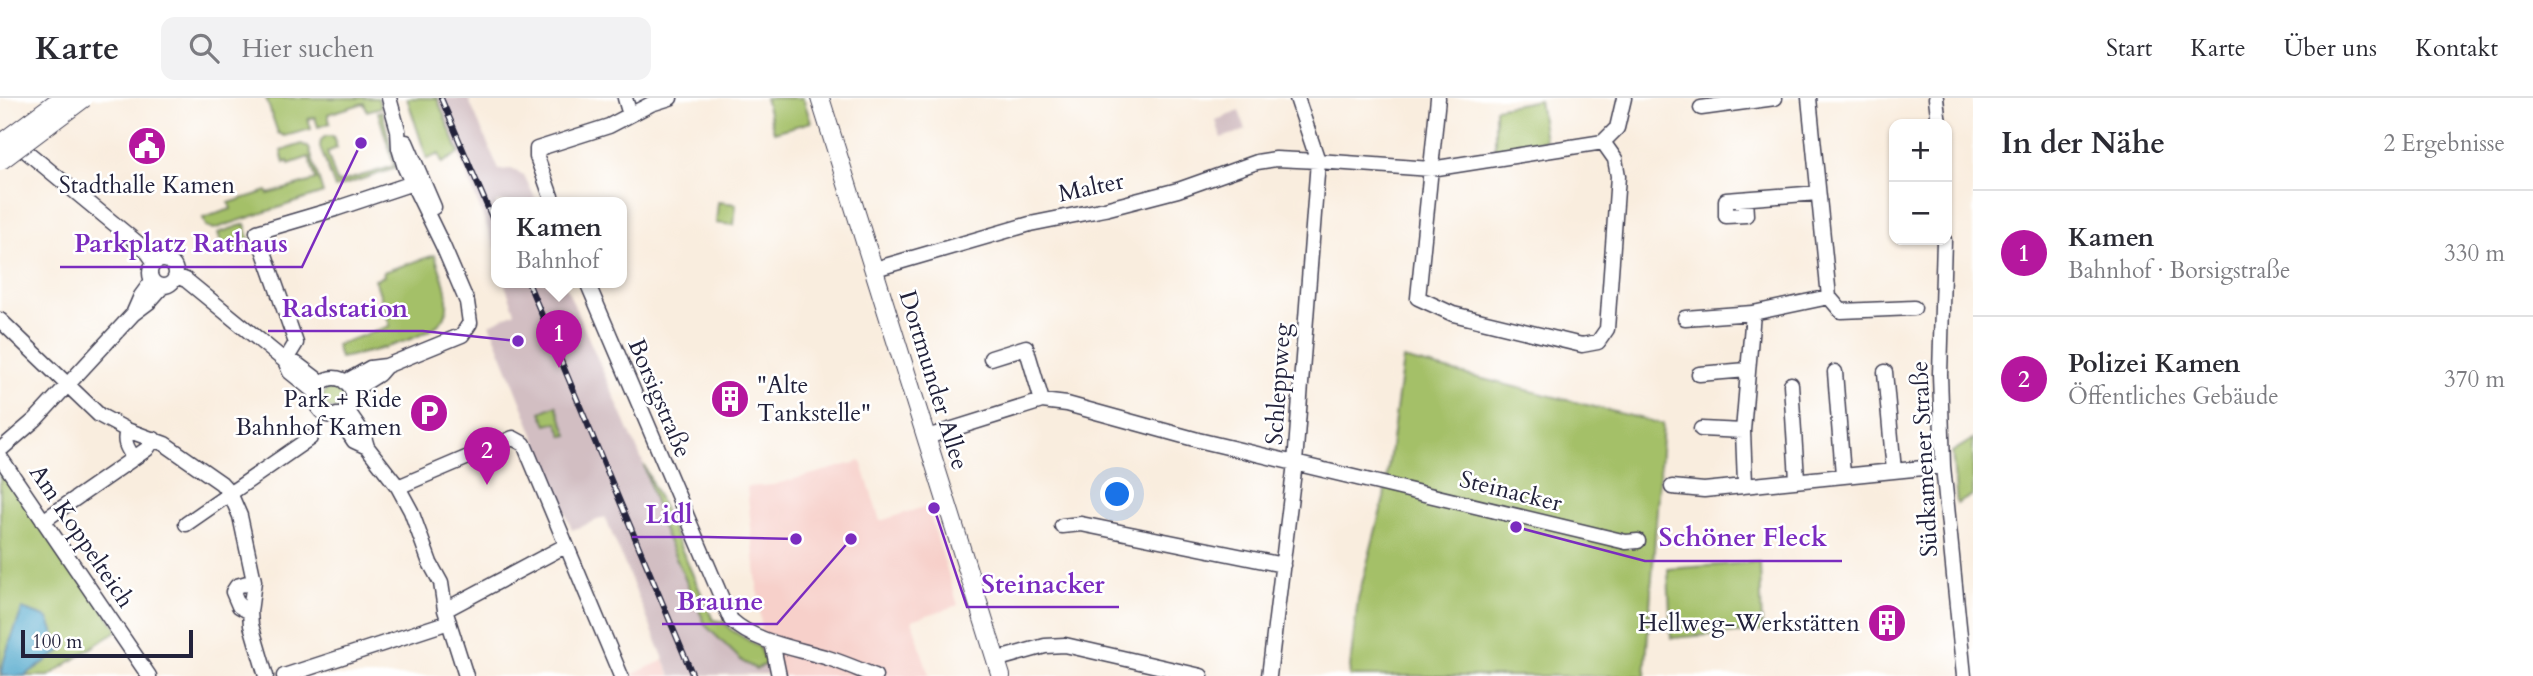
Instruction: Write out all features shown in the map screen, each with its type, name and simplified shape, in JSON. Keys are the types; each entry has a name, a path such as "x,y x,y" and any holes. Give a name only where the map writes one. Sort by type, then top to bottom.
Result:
{"main road":[{"path":"1,134 62,98"},
{"path":"0,160 84,98"},
{"name":"Dortmunder Allee","path":"820,98 998,668"}],"street":[{"path":"348,386 370,368 386,366 452,340 468,330 470,318 467,302 417,182 399,148 398,130 388,98"},
{"path":"625,98 631,115"},
{"path":"551,197 537,157 537,149 609,126 670,98"},
{"name":"Schleppweg","path":"1269,676 1295,463 1318,161 1297,98"},
{"path":"1438,98 1418,298 1453,314 1582,345 1598,342 1607,329 1618,176 1615,159 1604,142 1617,128 1623,109 1623,98"},
{"path":"1701,108 1775,98"},
{"path":"1809,98 1829,298 1841,311 1914,308"},
{"path":"1936,98 1938,119"},
{"name":"Malter","path":"875,269 1030,223 1105,209 1178,190 1258,162 1276,159 1431,169 1604,142"},
{"path":"27,152 146,250 155,263"},
{"path":"285,361 296,343 257,232 417,182"},
{"path":"1745,199 1818,193"},
{"name":"Südkamener Straße","path":"1944,245 1940,374 1943,466 1964,676"},
{"path":"163,260 171,262 176,269 176,276 170,285 158,284 150,269 163,260"},
{"path":"176,276 186,281 285,361 297,364 319,388"},
{"path":"0,450 19,436 133,314 149,302 158,284"},
{"name":"Borsigstraße","path":"590,288 730,620 741,630 772,642 831,659 875,676"},
{"path":"1685,318 1753,313 1829,298"},
{"path":"1745,484 1743,431 1753,313"},
{"path":"0,320 99,415 127,430 154,439 221,483 230,493 240,516 254,581 251,625 266,676"},
{"path":"991,358 1026,347 1042,401"},
{"path":"1699,374 1747,370"},
{"path":"1835,372 1843,475"},
{"path":"1885,372 1894,471"},
{"path":"333,378 348,386 352,402 342,413 330,415 320,410 315,399 319,388 333,378"},
{"path":"1791,384 1797,479"},
{"name":"Steinacker","path":"927,437 1042,401 1067,404 1198,440 1626,542 1638,541"},
{"path":"342,413 354,441 367,447 398,487 411,510 430,563 441,583 447,616 466,676"},
{"path":"1701,429 1743,431"},
{"path":"127,430 124,438 126,447 134,458"},
{"path":"186,524 310,438"},
{"path":"398,487 513,438 524,444 621,676"},
{"path":"43,521 147,449 154,439"},
{"name":"Am Koppelteich","path":"0,457 149,676"},
{"path":"1672,487 1704,490 1943,466"},
{"path":"1062,526 1081,524 1283,565"},
{"path":"284,676 447,616 565,546"},
{"path":"250,612 239,606 233,592 237,586 254,581"},
{"path":"772,642 779,676"},
{"path":"998,668 1045,646 1065,645 1201,676"}],"shaded area":[{"path":"437,98 468,98 499,170 511,169 524,175 535,197 491,197 491,237"},
{"path":"1239,111 1246,130 1221,138 1216,120"},
{"path":"506,288 567,288 644,465 662,527 706,626 756,669 766,664 772,674 671,676 605,517 572,530 490,324 515,312"},
{"path":"861,461 880,521 927,506 958,605 912,620 929,676 773,676 759,647 761,624 747,487 773,485"},
{"path":"664,660 670,676 629,676"}],"green space":[{"path":"266,98 378,98 381,107 367,111 364,103 328,114 330,123 318,127 315,117 308,119 311,129 285,136 278,133"},
{"path":"407,98 437,98 459,153 442,163 439,154 427,159"},
{"path":"765,98 803,98 811,122 774,132"},
{"path":"1539,100 1545,140 1495,150 1495,108"},
{"path":"382,111 396,168 335,188 320,147 321,140 326,136 333,136 337,148 327,152 337,183 394,166 378,112"},
{"path":"302,144 309,148 323,193 214,229 206,226 203,218 231,209 229,203 316,180 309,157 289,164 288,161 284,163 281,151"},
{"path":"718,202 736,204 734,225 716,223"},
{"path":"245,224 251,245 225,254 218,233"},
{"path":"435,255 447,298 446,313 441,322 431,330 400,343 340,358 336,345 390,326 375,279 384,276 383,272"},
{"path":"1403,359 1663,424 1645,676 1349,676 1358,599 1384,498"},
{"path":"334,387 342,390 345,398 342,406 334,409 326,406 323,398 326,390"},
{"path":"556,405 568,435 563,436 557,422 547,425 541,412"},
{"path":"1973,439 1973,495 1957,504 1952,452"},
{"path":"0,465 118,630 49,676 0,676"},
{"path":"644,465 713,620 725,622 730,629 759,647 766,664 756,669 743,662 706,626 662,527"},
{"path":"1760,562 1762,631 1671,638 1668,569"}],"water":[{"path":"22,609 48,618 61,651 24,676 2,676 6,653"}],"railway":[{"path":"441,98 491,215"},
{"path":"531,288 693,676"}],"place":[{"name":"Parkplatz Rathaus","path":"361,143"},
{"name":"Stadthalle Kamen","path":"147,146"},
{"name":"Radstation","path":"518,341"},
{"name":"Kamen","path":"559,368"},
{"name":"\"Alte Tankstelle\"","path":"730,399"},
{"name":"Park + Ride Bahnhof Kamen","path":"429,413"},
{"name":"Polizei Kamen","path":"487,485"},
{"name":"Steinacker","path":"934,508"},
{"name":"Schöner Fleck","path":"1516,527"},
{"name":"Lidl","path":"796,539"},
{"name":"Braune","path":"851,539"},
{"name":"Hellweg-Werkstätten","path":"1887,623"}]}
